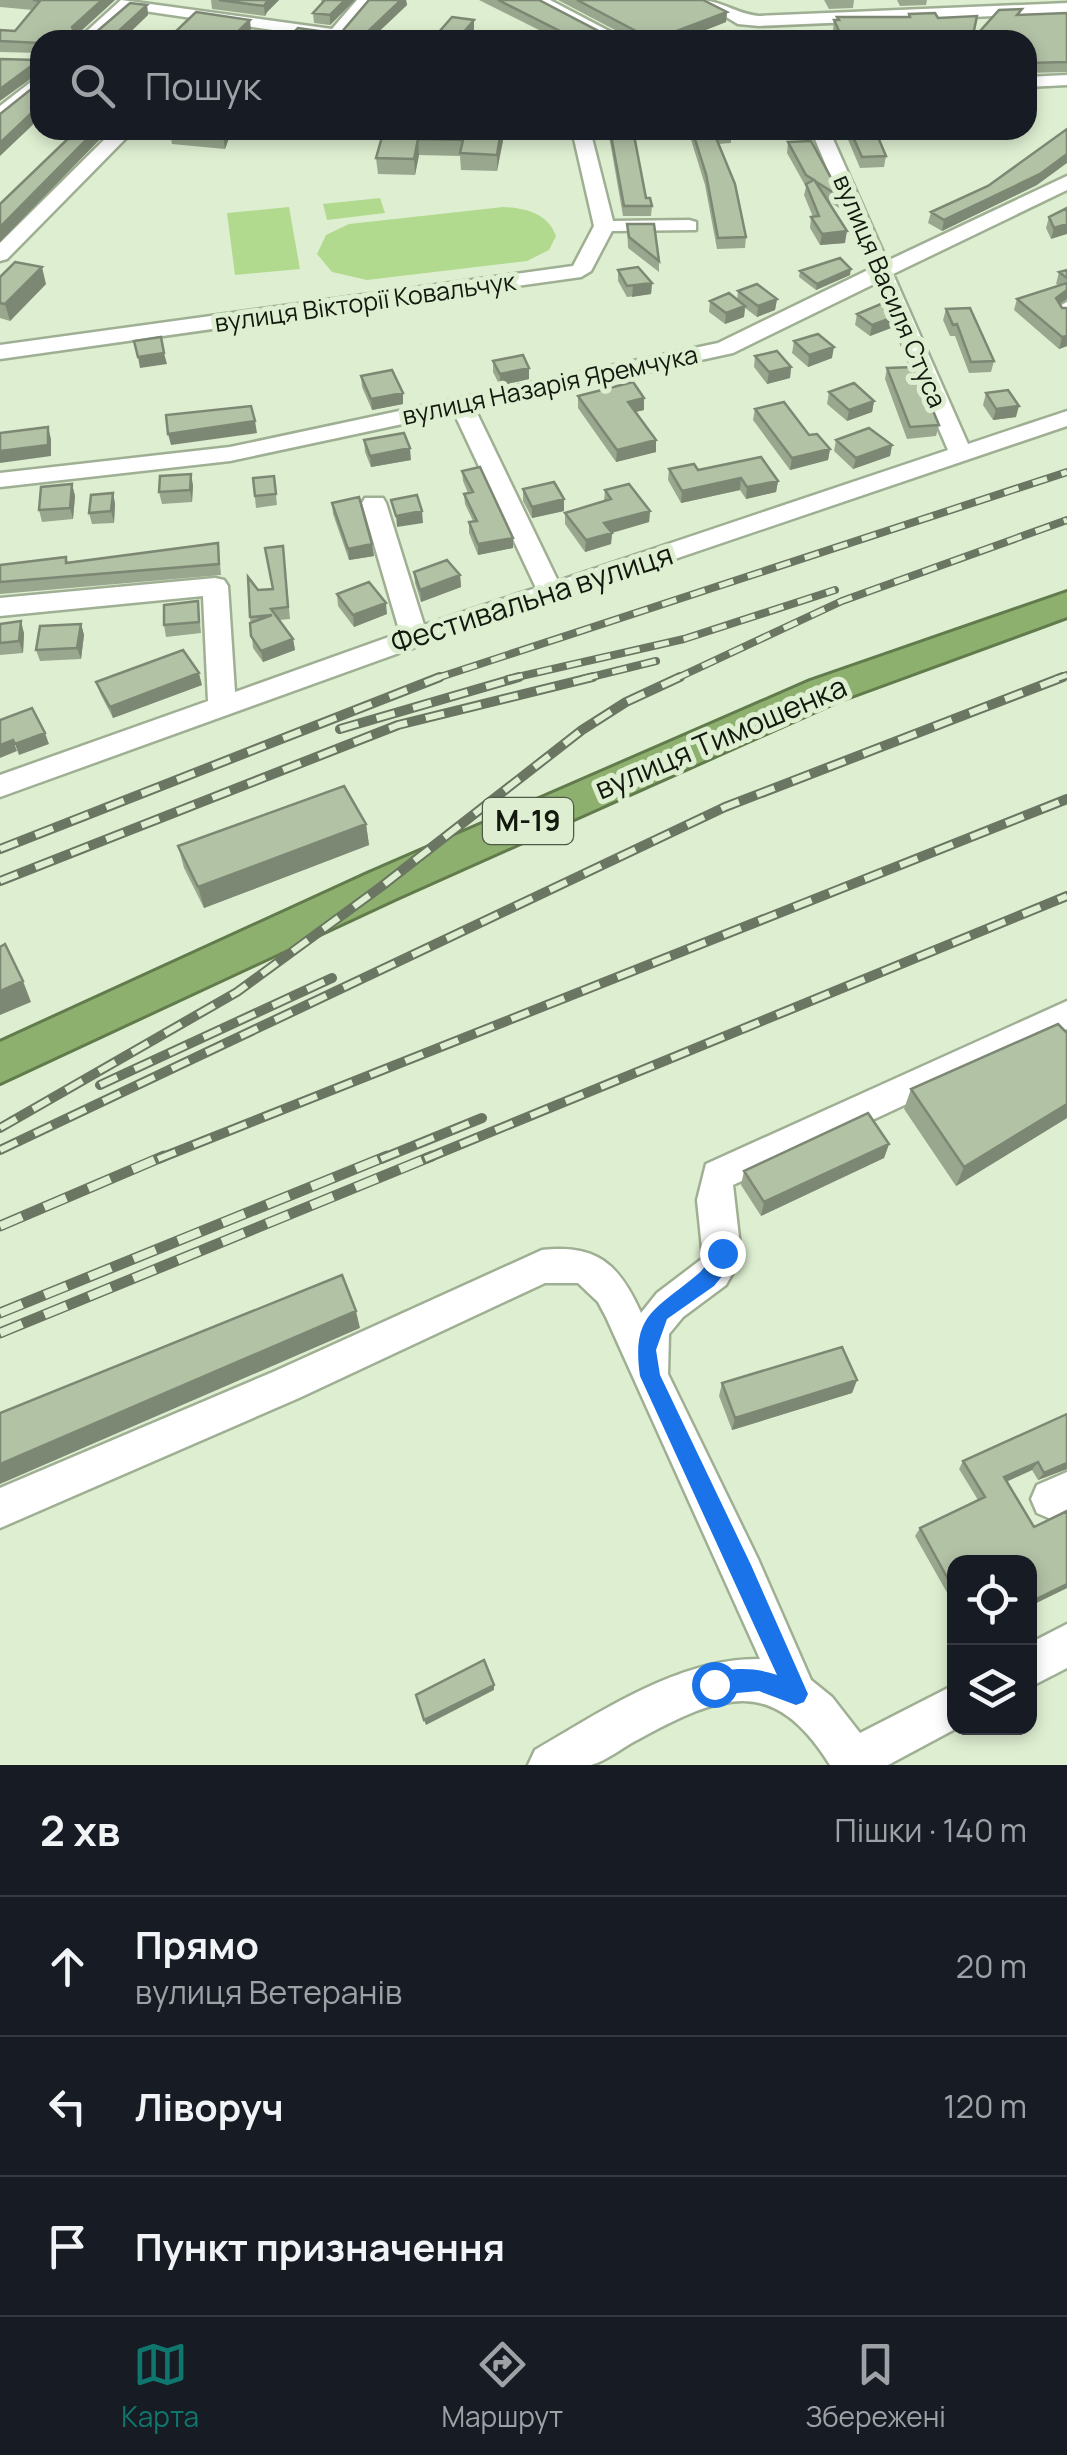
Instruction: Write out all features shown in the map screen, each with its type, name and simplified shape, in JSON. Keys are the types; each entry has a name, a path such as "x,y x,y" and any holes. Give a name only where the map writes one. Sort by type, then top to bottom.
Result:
{"highway":[{"name":"вулиця Тимошенка","path":"0,1063 382,886 824,691 1067,604"}],"street":[{"path":"340,30 362,0"},
{"path":"537,0 596,30"},
{"path":"706,0 744,20 941,7 1067,8"},
{"path":"764,0 777,30"},
{"path":"97,30 130,1 290,30"},
{"path":"1037,82 1067,80"},
{"path":"0,116 30,89"},
{"path":"0,255 115,140"},
{"path":"583,140 604,226 689,226"},
{"name":"вулиця Василя Стуса","path":"824,140 960,452"},
{"name":"вулиця Назарія Яремчука","path":"0,480 230,454 725,348 1067,182"},
{"name":"вулиця Вікторії Ковальчук","path":"0,352 581,271 604,226"},
{"path":"461,404 552,594"},
{"name":"Фестивальна вулиця","path":"0,786 414,638 1067,418"},
{"path":"374,503 414,638"},
{"path":"0,607 215,586 222,705"},
{"path":"650,1376 646,1350 649,1333 660,1313 707,1280 717,1268 722,1253 712,1207 718,1175 1067,1014"},
{"path":"0,1508 286,1385 542,1267 566,1262 584,1264 609,1286 744,1573 796,1694"},
{"path":"1037,1662 1067,1645"},
{"path":"550,1765 634,1718 714,1684 759,1680 796,1694 816,1709 853,1763 947,1710"}],"green space":[{"path":"380,198 385,213 327,220 323,204"},
{"path":"289,207 300,269 235,275 227,213"},
{"path":"503,207 542,217 556,236 549,250 527,261 367,280 332,272 317,254 326,235 349,224"}],"building":[{"path":"33,0 102,0 72,27 73,30 30,30 30,42 0,41 0,30 15,31 40,1"},
{"path":"219,0 268,0 264,6"},
{"path":"325,0 345,0 330,15 313,13"},
{"path":"369,0 401,0 370,30 343,30"},
{"path":"498,0 539,0 596,30 558,30"},
{"path":"577,0 703,0 727,12 679,30 634,30"},
{"path":"130,3 147,5 120,30 99,30"},
{"path":"1022,9 1017,15 1067,13 1067,62 1037,63 1037,30 981,30 999,10"},
{"path":"196,12 250,20 240,30 177,30"},
{"path":"935,13 938,18 977,16 974,30 838,30 834,20 910,17 909,14"},
{"path":"452,17 474,20 466,30 441,30"},
{"path":"0,59 30,60 30,67 0,89"},
{"path":"30,90 30,114 0,143 0,114"},
{"path":"1067,129 1067,154 1040,174 944,220 931,212 988,186"},
{"path":"67,140 86,140 0,227 0,204"},
{"path":"381,140 418,140 414,159 376,158"},
{"path":"463,140 499,140 497,155 460,153"},
{"path":"612,140 635,140 646,198 650,198 652,206 624,206"},
{"path":"695,140 717,140 735,184 746,237 718,238"},
{"path":"854,140 879,140 886,156 862,157"},
{"path":"811,141 842,198 815,181 847,231 822,234 811,217 819,216 806,184 814,180 806,175 788,142"},
{"path":"1067,208 1067,224 1054,228 1049,217"},
{"path":"627,224 654,224 659,261 629,237"},
{"path":"840,258 851,269 817,284 800,271"},
{"path":"15,262 42,267 5,304 0,303 0,277"},
{"path":"638,267 652,283 627,286 618,270"},
{"path":"1067,283 1067,290 1056,298 1062,308 1067,308 1067,336 1062,337 1017,299"},
{"path":"757,284 777,299 758,306 738,291"},
{"path":"729,293 745,306 726,313 710,301"},
{"path":"881,304 894,317 872,325 857,314"},
{"path":"970,308 994,361 971,362 957,324 953,325 946,309"},
{"path":"818,334 834,347 809,355 794,341"},
{"path":"161,337 164,353 138,357 134,341"},
{"path":"777,351 791,367 769,372 755,356"},
{"path":"523,355 529,368 500,374 493,361"},
{"path":"915,367 939,425 910,427 887,368"},
{"path":"392,370 403,393 371,399 361,376"},
{"path":"633,382 644,398 628,402 656,440 617,450 578,396"},
{"path":"854,383 874,401 849,410 829,392"},
{"path":"1008,390 1019,406 996,409 986,393"},
{"path":"784,402 809,435 817,434 830,449 792,458 755,409"},
{"path":"251,406 255,421 168,434 166,415"},
{"path":"48,427 48,445 0,451 0,433"},
{"path":"869,428 892,445 856,458 836,440"},
{"path":"404,433 410,448 370,456 364,440"},
{"path":"761,457 778,481 747,487 741,478 682,491 669,469 694,464 698,470"},
{"path":"480,467 513,538 478,544 469,522 477,521 464,494 473,492 462,471"},
{"path":"191,474 190,490 159,492 160,476"},
{"path":"274,476 276,494 255,496 253,478"},
{"path":"554,482 564,499 532,507 523,489"},
{"path":"72,484 70,508 39,510 41,487"},
{"path":"629,484 650,511 604,523 612,533 586,540 565,513 611,499 605,490"},
{"path":"113,493 111,511 89,513 91,495"},
{"path":"417,495 422,511 396,516 391,500"},
{"path":"359,497 372,544 348,549 332,503"},
{"path":"218,543 219,564 0,582 0,565 66,557 66,563"},
{"path":"283,546 288,607 271,609 293,639 261,651 251,636 250,623 272,615 250,617 248,577 258,590 273,589 265,548"},
{"path":"447,560 460,575 420,590 414,572"},
{"path":"369,582 386,603 353,615 337,594"},
{"path":"198,601 199,622 164,625 164,605"},
{"path":"21,621 19,641 0,643 0,624"},
{"path":"81,624 77,648 36,650 40,626"},
{"path":"183,650 199,673 110,707 96,682"},
{"path":"32,708 45,733 0,745 0,720"},
{"path":"344,786 366,824 198,887 178,846"},
{"path":"5,944 23,981 0,991 0,947"},
{"path":"1058,1024 1067,1033 1067,1104 964,1167 911,1089"},
{"path":"868,1113 889,1144 764,1202 744,1171"},
{"path":"342,1275 356,1311 0,1464 0,1413"},
{"path":"842,1347 857,1380 735,1418 722,1383"},
{"path":"1067,1414 1067,1463 1044,1473 1038,1462 1004,1477 1034,1527 1067,1511 1067,1584 1037,1599 1037,1555 947,1555 947,1577 920,1528 985,1497 963,1461"},
{"path":"484,1660 494,1685 424,1720 416,1695"}],"railway":[{"path":"439,677 1067,472"},
{"path":"675,679 842,601 1067,520"},
{"path":"508,679 684,639 835,590"},
{"path":"583,679 656,661"},
{"path":"1056,679 1067,675"},
{"path":"0,849 439,677"},
{"path":"434,679 439,677"},
{"path":"340,729 519,677"},
{"path":"0,881 398,725 593,677"},
{"path":"0,1128 237,992 382,886 582,730 626,702 680,677"},
{"path":"0,1150 725,807 1063,677"},
{"path":"158,1159 1067,799"},
{"path":"425,1159 1067,896"},
{"path":"100,1085 332,978"},
{"path":"381,1159 482,1118"},
{"path":"0,1226 164,1156"},
{"path":"0,1313 387,1156"},
{"path":"0,1333 432,1156"}],"route":[{"path":"714,1684 759,1680 796,1694 744,1573 650,1376 646,1350 649,1333 660,1313 707,1280 722,1253"}]}
